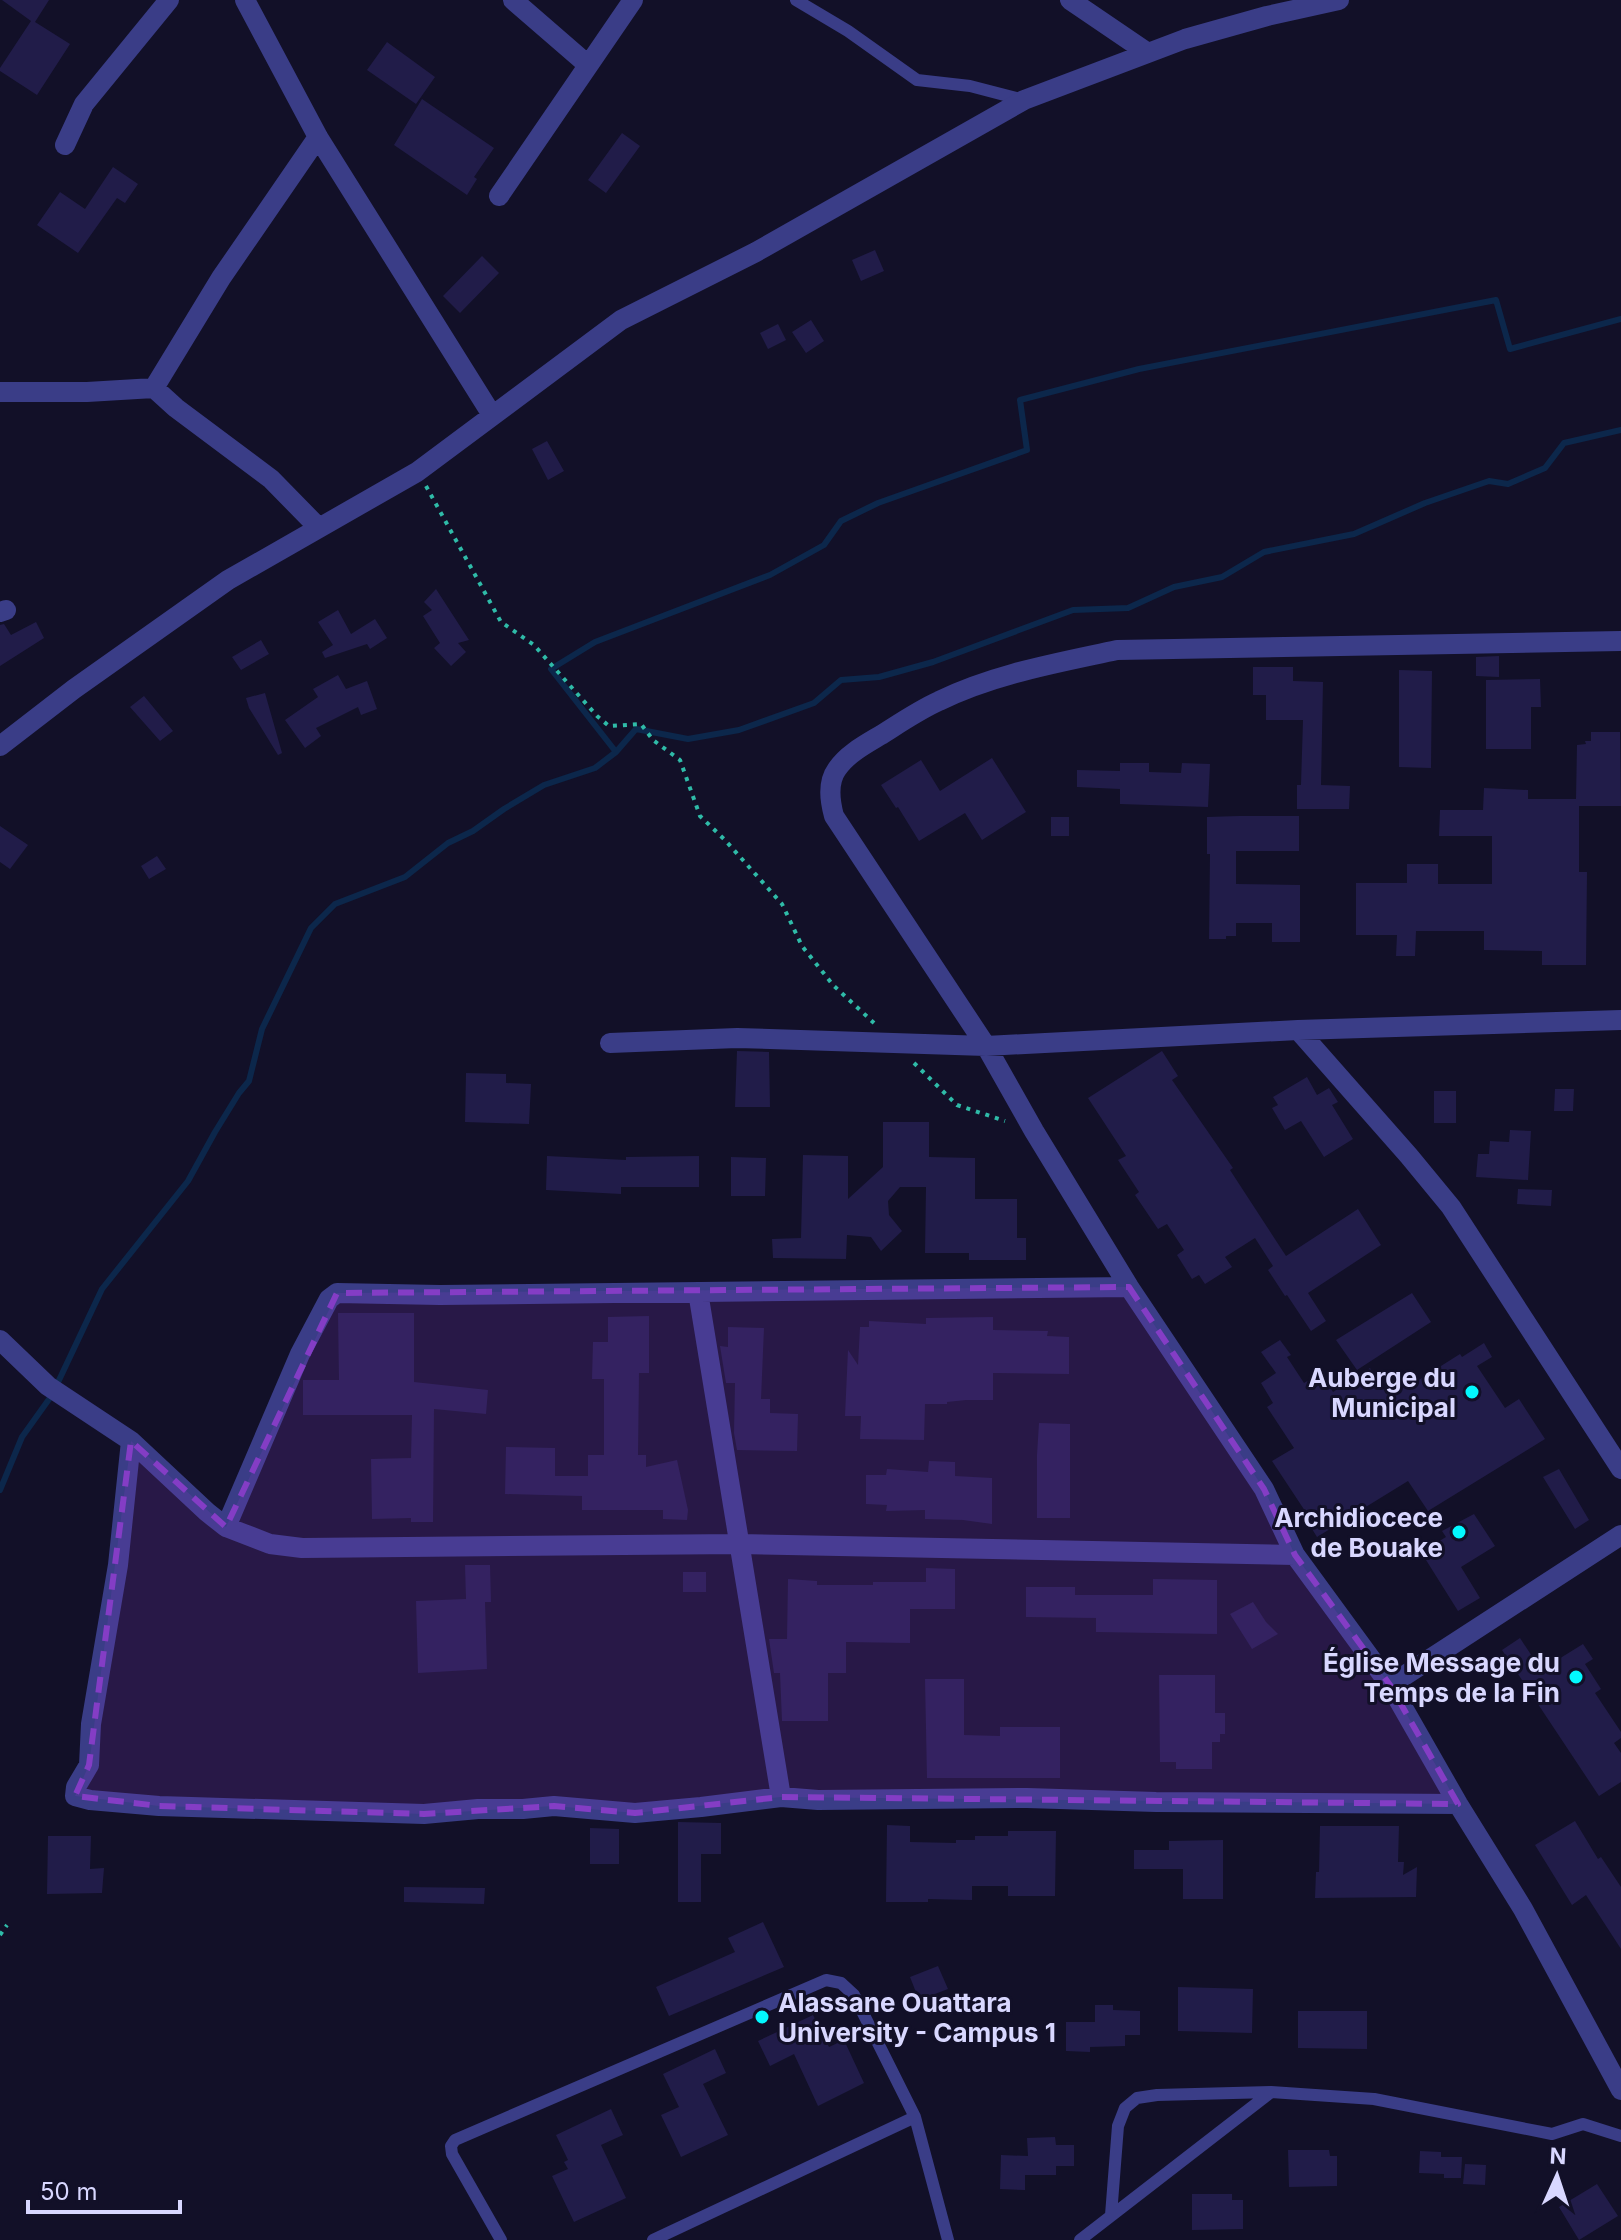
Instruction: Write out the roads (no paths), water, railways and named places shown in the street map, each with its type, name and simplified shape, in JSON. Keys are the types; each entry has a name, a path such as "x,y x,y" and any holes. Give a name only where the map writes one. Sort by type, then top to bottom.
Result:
{"street":[{"path":"65,145 84,104 169,0"},
{"path":"245,0 318,137 492,415"},
{"path":"513,0 588,65"},
{"path":"499,196 633,0"},
{"path":"1070,0 1148,53"},
{"path":"0,746 74,689 228,580 417,472 621,320 756,252 1024,100 1185,39 1339,0"},
{"path":"154,388 221,278 318,137"},
{"path":"0,392 154,388 271,479 318,527"},
{"path":"1621,641 1117,650 1049,664 955,695 917,713 850,756 837,769 829,799 834,816 986,1046 1129,1287 1264,1489 1295,1555 1390,1685 1523,1909 1621,2090"},
{"path":"610,1043 737,1038 986,1046 1298,1030 1621,1020"},
{"path":"1298,1030 1451,1207 1621,1469"},
{"path":"226,1527 300,1354 329,1299 337,1293 440,1295 1129,1287"},
{"path":"698,1292 781,1797"},
{"path":"1,1343 48,1386 131,1441 226,1527 270,1544 302,1548 739,1544 1295,1555"},
{"path":"131,1441 118,1565 91,1724 89,1765 76,1787 75,1796 159,1806 424,1814 554,1806 635,1813 781,1797 818,1800 1027,1798 1458,1804"},
{"path":"1390,1685 1621,1535"}],"lane":[{"path":"796,0 848,31 917,80 970,86 1024,100"},
{"path":"501,2240 452,2154 451,2146 455,2140 826,1980 841,1983 854,1995 915,2117 948,2240"},
{"path":"1080,2240 1271,2092"},
{"path":"1111,2215 1118,2126 1125,2108 1137,2098 1271,2092 1374,2099 1552,2134 1583,2124 1621,2136"},
{"path":"653,2240 915,2117"}],"waterway":[{"path":"616,752 551,669 595,642 770,575 824,545 841,521 878,503 1027,450 1020,400 1139,369 1496,300 1510,349 1621,319"},
{"path":"0,1490 22,1437 52,1395 102,1289 188,1181 215,1132 249,1081 262,1029 311,928 335,904 405,877 448,843 473,831 544,785 595,768 616,752 636,729 688,739 739,730 814,703 841,680 879,677 933,662 1073,610 1128,608 1174,587 1222,577 1264,552 1354,534 1425,503 1489,481 1508,484 1545,468 1564,443 1621,430"}],"place":[{"name":"Auberge du Municipal","path":"1472,1392"},
{"name":"Archidiocece de Bouake","path":"1459,1532"},
{"name":"Église Message du Temps de la Fin","path":"1576,1677"},
{"name":"Alassane Ouattara University - Campus 1","path":"762,2017"}]}
